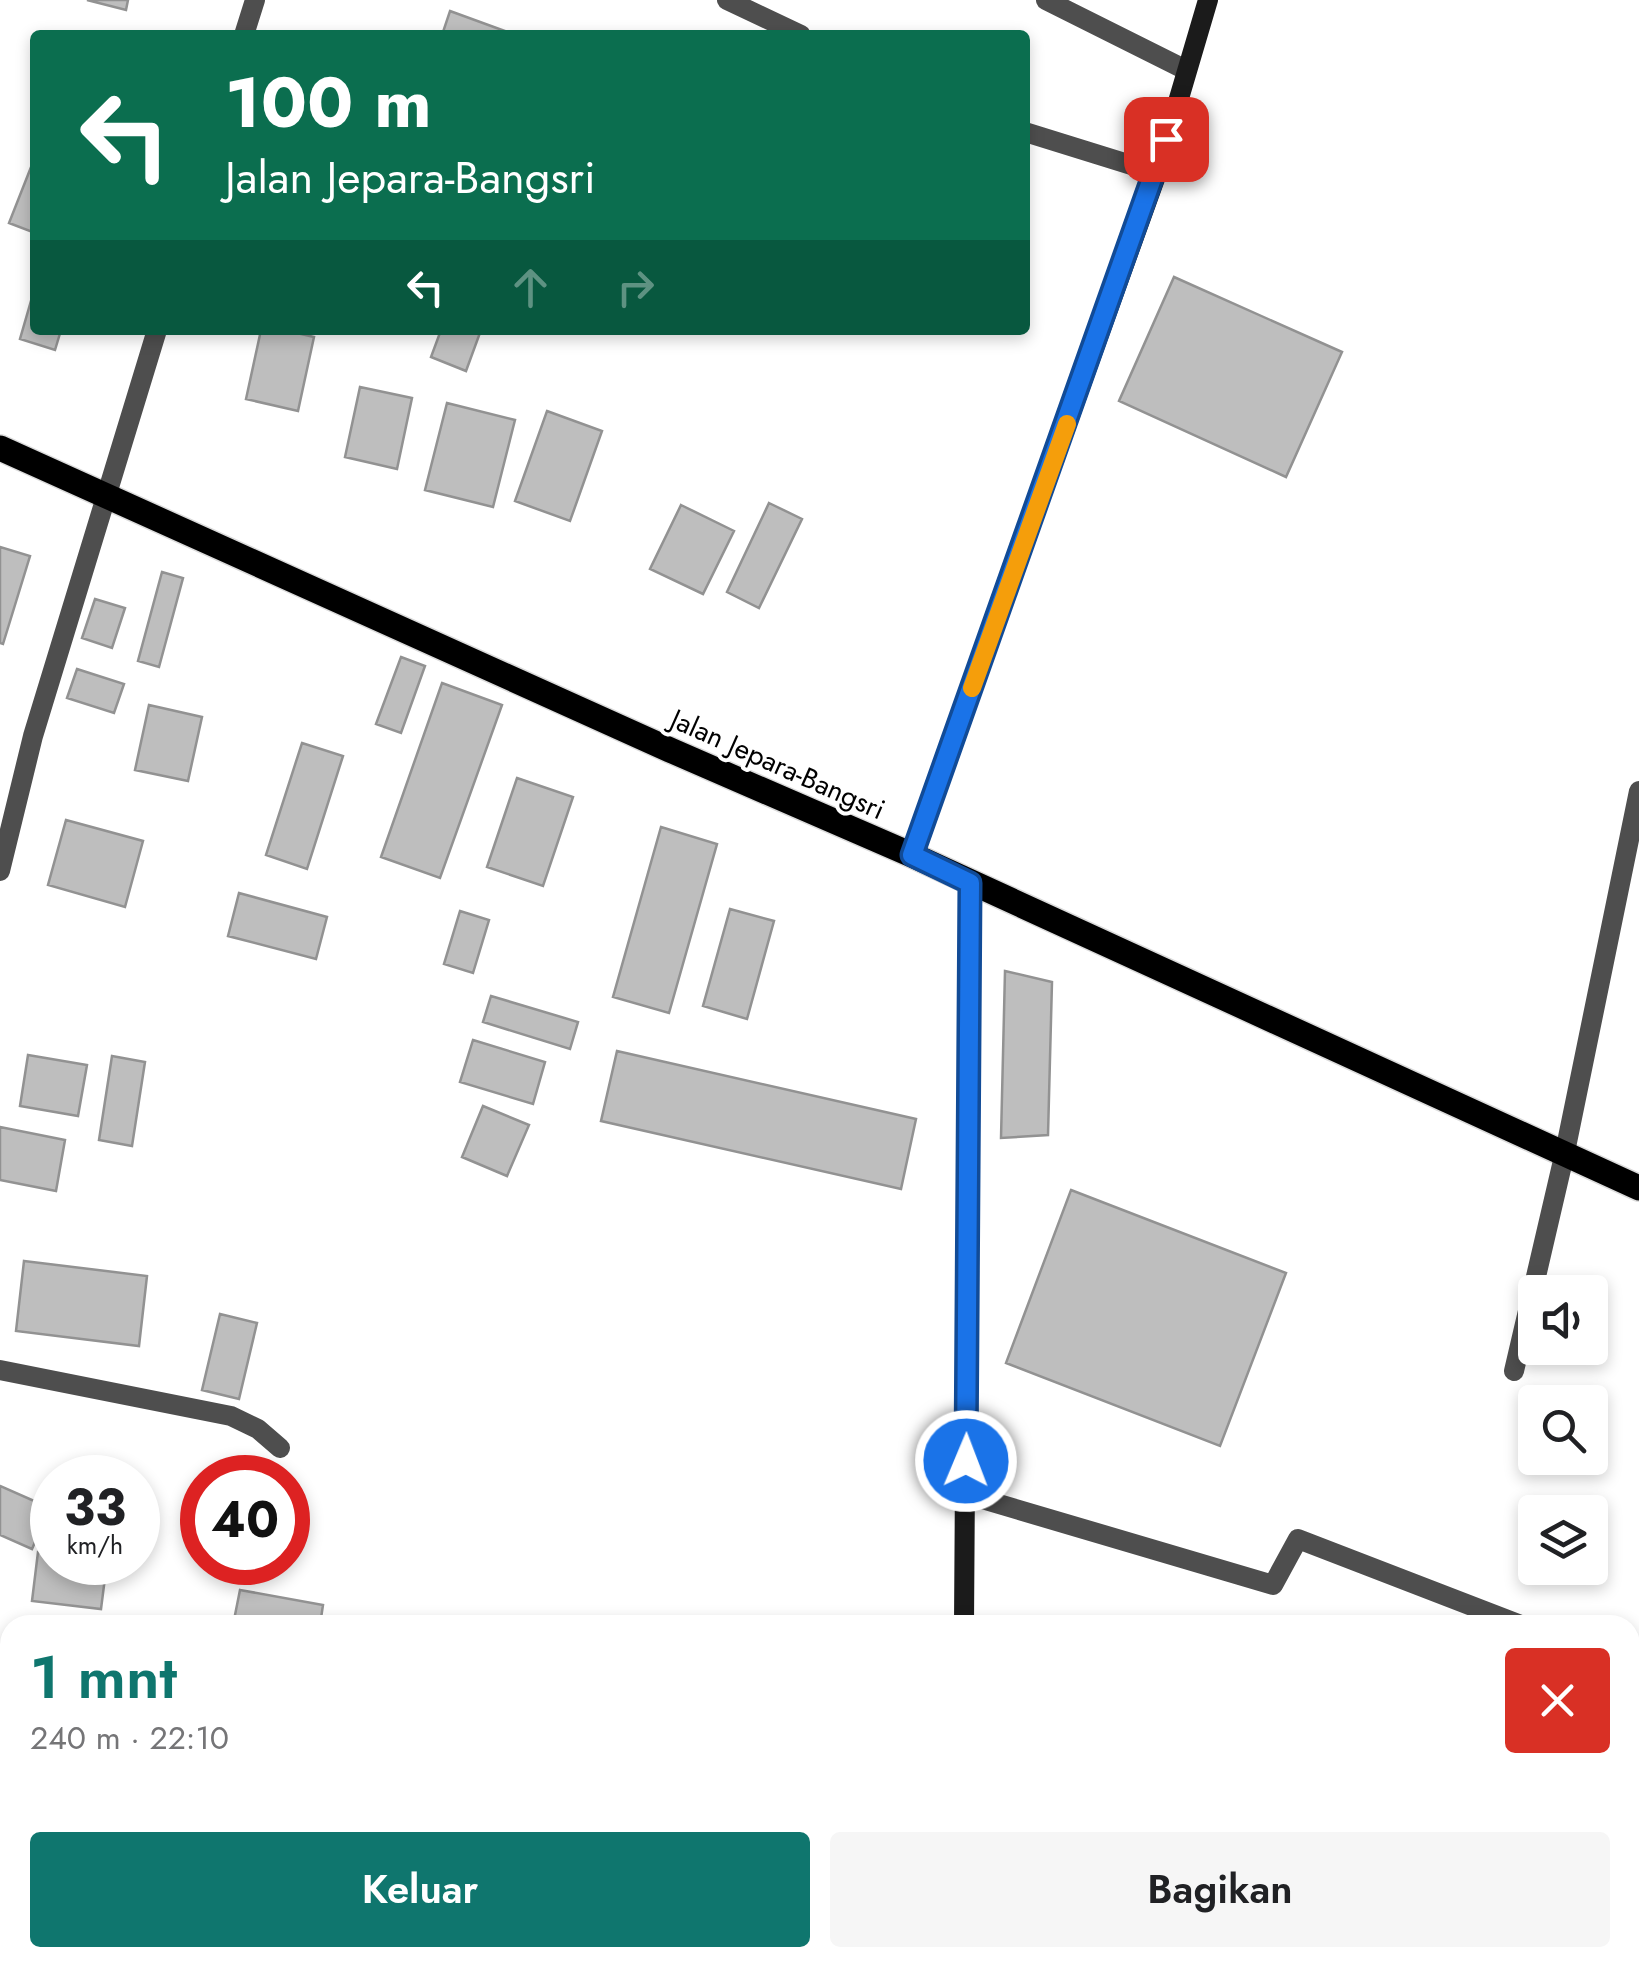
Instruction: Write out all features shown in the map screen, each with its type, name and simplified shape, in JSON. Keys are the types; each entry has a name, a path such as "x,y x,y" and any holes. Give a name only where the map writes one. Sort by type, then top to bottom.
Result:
{"main road":[{"name":"Jalan Jepara-Bangsri","path":"0,448 912,855 1639,1188"}],"street":[{"path":"246,30 255,0"},
{"path":"728,0 791,30"},
{"path":"1046,0 1186,70"},
{"path":"912,855 1157,173 1208,0"},
{"path":"1030,134 1157,173"},
{"path":"0,871 32,736 155,335"},
{"path":"1514,1371 1565,1152 1639,791"},
{"path":"964,1615 970,883"},
{"path":"0,1370 230,1416 258,1429 280,1448"},
{"path":"965,1494 1273,1586 1298,1539 1495,1615"}],"building":[{"path":"87,0 128,0 126,10"},
{"path":"450,11 502,30 444,30"},
{"path":"30,170 30,231 9,223"},
{"path":"1174,277 1342,352 1286,477 1119,401"},
{"path":"30,304 30,335 60,335 55,350 20,339"},
{"path":"260,335 314,337 298,411 246,399"},
{"path":"439,335 479,335 466,371 431,357"},
{"path":"360,387 412,398 397,469 345,457"},
{"path":"447,403 515,420 493,507 425,490"},
{"path":"547,411 602,431 570,521 515,501"},
{"path":"769,503 802,519 759,608 727,592"},
{"path":"681,505 734,531 703,594 650,569"},
{"path":"0,547 30,556 3,644 0,643"},
{"path":"162,572 183,578 159,667 138,661"},
{"path":"95,599 125,608 112,648 82,638"},
{"path":"401,657 425,666 401,733 376,724"},
{"path":"77,669 124,684 114,713 67,698"},
{"path":"442,683 502,705 440,878 381,857"},
{"path":"149,705 202,717 188,781 135,770"},
{"path":"302,743 343,756 307,869 266,855"},
{"path":"517,778 573,797 543,886 487,867"},
{"path":"66,820 143,841 125,907 48,885"},
{"path":"661,827 717,844 669,1013 613,997"},
{"path":"239,893 327,917 316,959 228,936"},
{"path":"730,909 774,921 747,1019 703,1006"},
{"path":"460,911 489,920 473,973 444,964"},
{"path":"1005,971 1052,982 1048,1135 1001,1138"},
{"path":"491,996 578,1022 570,1049 483,1022"},
{"path":"473,1040 545,1062 533,1104 460,1082"},
{"path":"617,1051 916,1119 901,1189 601,1121"},
{"path":"28,1055 87,1065 78,1116 20,1106"},
{"path":"112,1056 145,1062 132,1146 99,1140"},
{"path":"483,1106 529,1125 507,1176 462,1157"},
{"path":"0,1127 65,1140 56,1191 0,1180"},
{"path":"1071,1190 1286,1273 1220,1446 1006,1363"},
{"path":"24,1261 147,1276 139,1346 16,1331"},
{"path":"220,1314 257,1323 239,1399 202,1390"},
{"path":"0,1486 30,1499 30,1548 0,1535"},
{"path":"34,1585 104,1585 101,1609 32,1601"},
{"path":"240,1590 323,1605 322,1615 235,1615"}],"slow traffic":[{"path":"972,688 1067,424"}],"route":[{"path":"966,1461 970,883 912,855 1166,139"}]}
